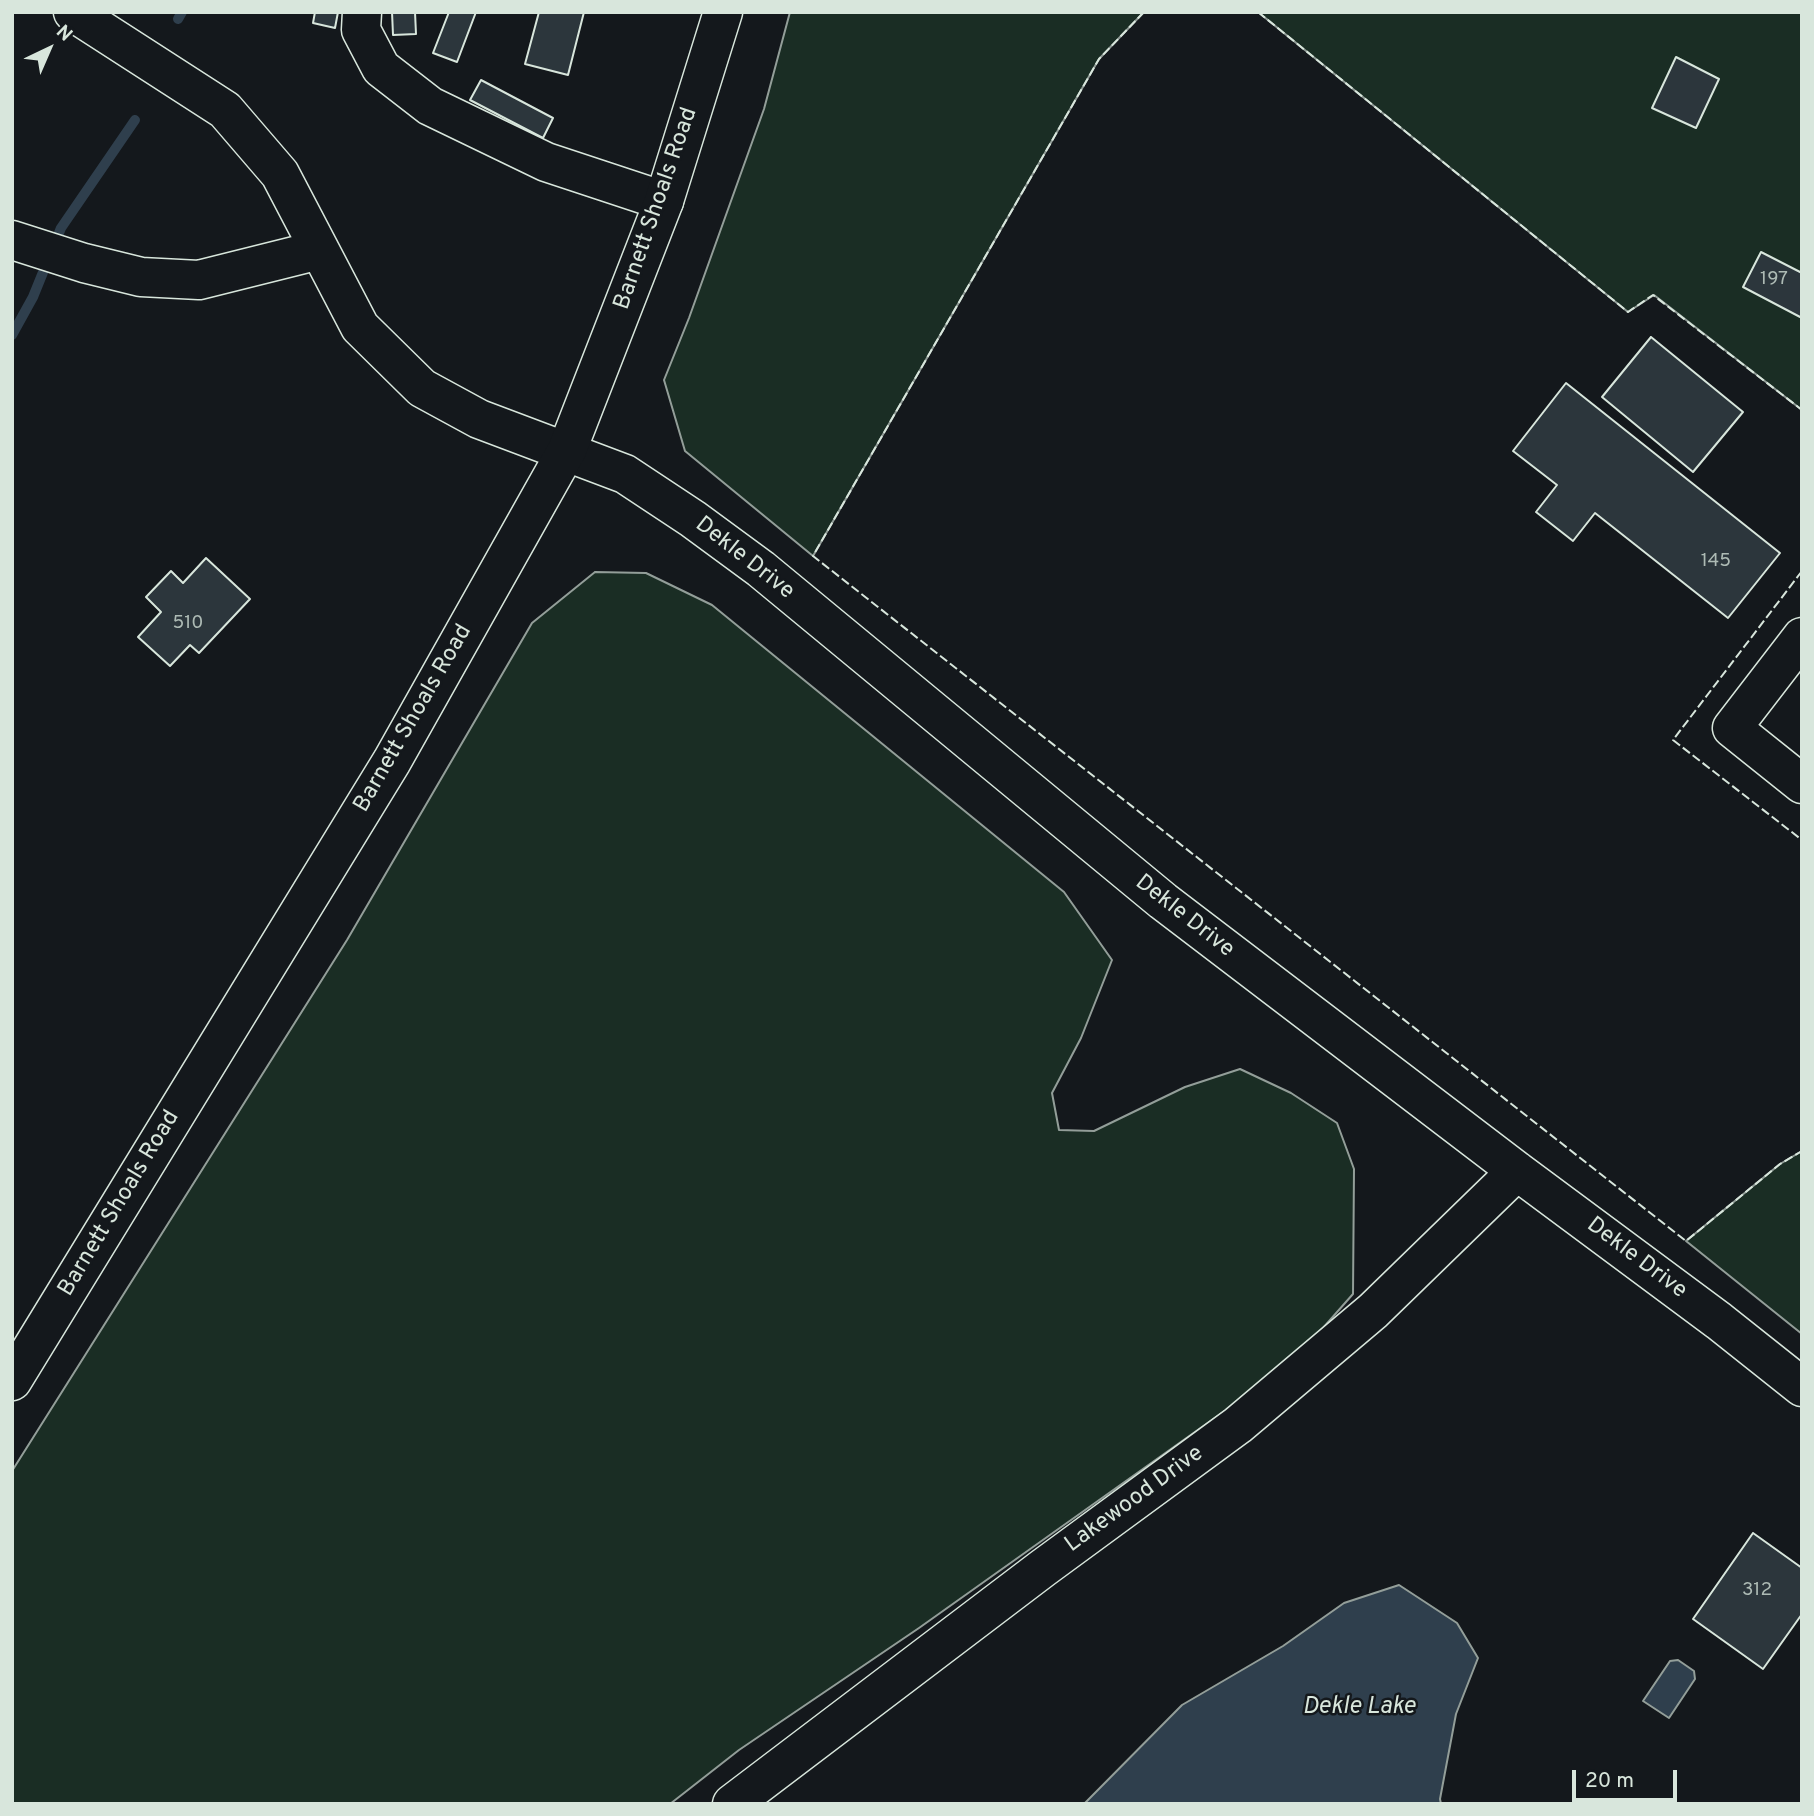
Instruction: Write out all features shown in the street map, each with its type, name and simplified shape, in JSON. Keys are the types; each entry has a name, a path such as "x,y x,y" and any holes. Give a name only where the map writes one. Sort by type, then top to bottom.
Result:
{"street":[{"name":"Dekle Drive","path":"74,12 225,110 280,174 360,327 422,388 479,419 625,474 693,519 752,562 1163,901 1719,1321 1802,1387"},
{"path":"362,12 361,30 381,68 430,107 546,162 664,201"},
{"name":"Barnett Shoals Road","path":"12,1381 392,761 567,450 664,201 723,12"},
{"path":"13,240 84,263 141,277 199,280 261,262 319,250"},
{"path":"1802,637 1732,728 1802,783"},
{"name":"Lakewood Drive","path":"732,1804 1043,1568 1238,1425 1373,1311 1517,1171"}],"green space":[{"path":"790,12 1144,12 1099,59 813,556 685,451 664,380 764,109"},
{"path":"1258,12 1802,12 1802,410 1654,295 1628,312"},
{"path":"595,572 646,573 712,605 1064,892 1112,960 1081,1038 1052,1093 1059,1130 1094,1131 1185,1087 1240,1069 1291,1093 1337,1123 1354,1169 1353,1294 1292,1363 919,1628 739,1750 670,1804 12,1804 12,1471 347,940 532,623"},
{"path":"1802,1151 1802,1334 1686,1241 1780,1164"}],"water":[{"name":"Dekle Lake","path":"1399,1585 1457,1623 1478,1658 1456,1714 1441,1804 1084,1804 1182,1705 1283,1646 1344,1603"},
{"path":"1678,1660 1694,1671 1695,1679 1669,1718 1643,1701 1670,1661"}],"building":[{"path":"315,12 338,12 335,28 313,23"},
{"path":"392,12 415,12 416,34 393,35"},
{"path":"449,12 476,12 457,62 433,53"},
{"path":"539,12 584,12 568,75 525,64"},
{"path":"1676,57 1719,79 1696,128 1652,108"},
{"path":"481,80 553,118 543,138 470,100"},
{"path":"1761,252 1802,273 1802,318 1743,287"},
{"path":"1651,337 1743,412 1693,472 1602,397"},
{"path":"1566,383 1780,553 1728,618 1595,513 1573,541 1536,512 1557,485 1513,451"},
{"path":"206,558 250,599 199,653 190,645 170,666 138,637 161,612 146,597 171,571 183,583"},
{"path":"1753,1533 1802,1568 1802,1614 1763,1669 1693,1619"}],"waterway":[{"path":"178,19 182,12"},
{"path":"12,335 33,297 61,228 135,120"}],"fence":[{"path":"1144,12 1099,59 813,556 1686,1241 1780,1164 1802,1151"},
{"path":"1258,12 1628,312 1653,295 1802,410"},
{"path":"1802,571 1673,740 1802,840"}]}
